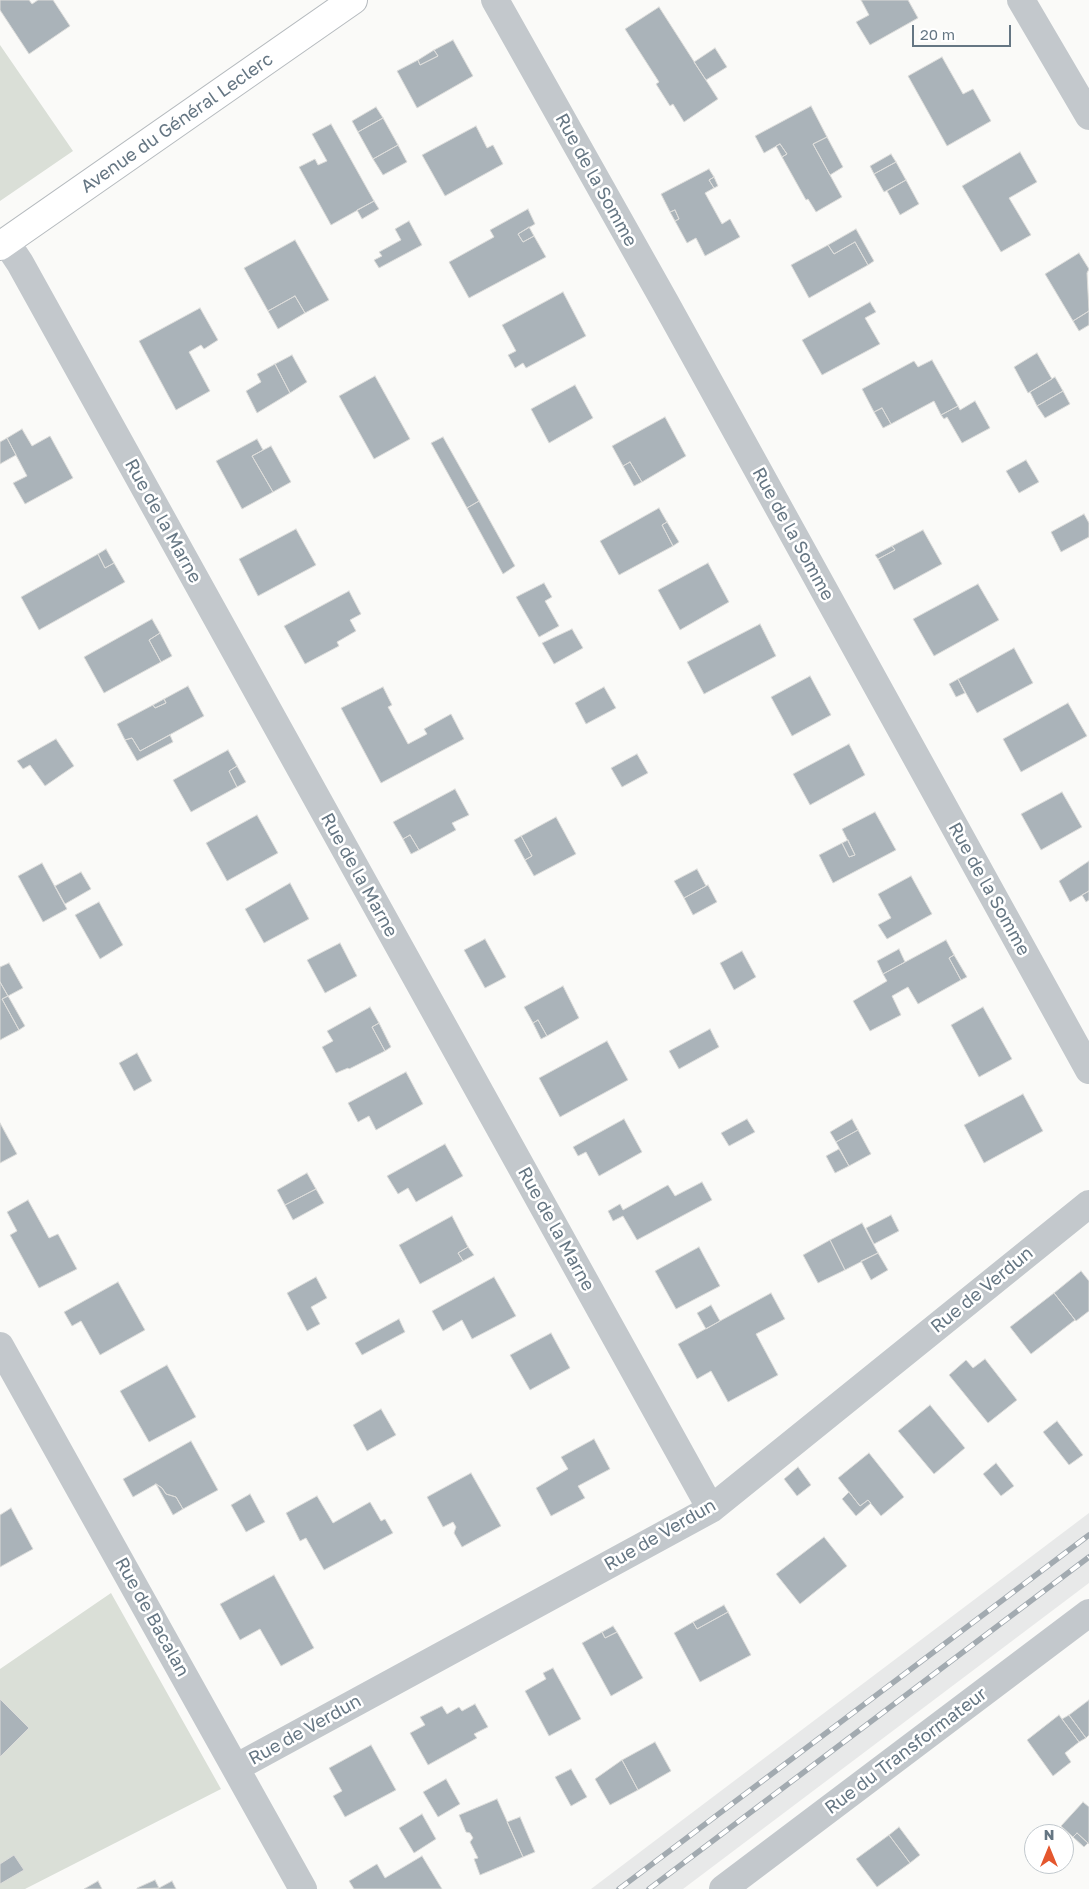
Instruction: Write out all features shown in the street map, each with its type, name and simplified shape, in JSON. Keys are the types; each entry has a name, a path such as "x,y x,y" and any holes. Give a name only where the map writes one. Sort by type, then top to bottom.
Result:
{"main road":[{"name":"Avenue du Général Leclerc","path":"3,244 353,0"}],"street":[{"name":"Rue de la Somme","path":"495,0 674,319 1089,1070"},
{"path":"1021,0 1089,116"},
{"name":"Rue de la Marne","path":"3,244 20,263 711,1509"},
{"name":"Rue de Verdun","path":"236,1767 711,1509 1089,1204"},
{"name":"Rue de Bacalan","path":"0,1346 303,1889"},
{"name":"Rue du Transformateur","path":"723,1889 1089,1613"}],"shaded area":[{"path":"0,45 73,151 0,201"},
{"path":"1089,1513 1089,1583 683,1889 591,1889"},
{"path":"111,1593 221,1789 25,1889 0,1889 0,1669"}],"building":[{"path":"0,0 29,0 32,4 38,0 53,0 70,26 29,54 0,10"},
{"path":"861,0 908,0 918,18 870,45 856,22 869,15"},
{"path":"659,7 718,99 684,122 673,104 670,106 656,84 659,82 625,29"},
{"path":"453,40 473,76 417,108 397,71 418,60 420,65 438,56 434,50"},
{"path":"715,48 727,67 706,80 694,62"},
{"path":"434,50 438,56 420,65 418,60"},
{"path":"942,57 963,94 973,89 991,121 947,146 908,76"},
{"path":"811,106 827,137 813,144 842,197 816,212 808,199 806,200 782,157 787,154 780,144 764,153 755,136"},
{"path":"376,107 383,118 358,132 352,121"},
{"path":"383,118 398,145 373,159 358,132"},
{"path":"331,124 374,201 331,225 299,167 315,159 318,165 327,161 312,134"},
{"path":"476,126 487,148 493,145 503,164 445,196 422,155"},
{"path":"827,137 843,167 830,175 813,144"},
{"path":"780,144 787,154 782,157 776,146"},
{"path":"398,145 407,162 383,175 373,159"},
{"path":"1020,152 1037,182 1009,198 1031,235 1001,252 962,186"},
{"path":"891,154 896,162 874,174 870,166"},
{"path":"896,162 906,180 884,192 874,174"},
{"path":"709,169 714,177 709,180 714,188 705,193 722,224 730,219 740,237 705,256 696,238 687,243 675,221 679,219 675,210 670,212 661,194"},
{"path":"714,177 718,186 714,188 709,180"},
{"path":"906,180 919,204 900,215 887,191"},
{"path":"374,201 379,209 362,219 357,210"},
{"path":"528,209 535,224 518,234 523,242 534,236 546,257 469,298 449,262 494,237 490,230"},
{"path":"675,210 679,219 675,221 670,212"},
{"path":"409,221 422,245 379,268 374,260 382,256 379,252 401,240 395,229"},
{"path":"529,227 534,236 523,242 518,234"},
{"path":"856,229 874,261 868,265 855,242 834,254 828,245"},
{"path":"295,240 329,300 305,313 295,296 268,311 244,268"},
{"path":"855,242 868,265 809,298 791,265 828,245 834,254"},
{"path":"1079,253 1089,269 1087,273 1089,311 1073,321 1045,274"},
{"path":"563,292 586,336 526,368 523,363 515,368 508,355 516,351 502,325"},
{"path":"295,296 305,313 278,329 268,311"},
{"path":"870,302 876,312 865,318 880,344 822,375 802,340"},
{"path":"200,308 218,340 204,349 201,345 189,352 210,391 176,410 139,341"},
{"path":"1089,311 1089,325 1079,331 1073,321"},
{"path":"1037,353 1052,379 1028,393 1014,367"},
{"path":"292,355 307,382 290,393 275,364"},
{"path":"932,360 958,406 941,415 934,401 891,424 882,408 874,412 862,389 914,361 918,367"},
{"path":"275,364 290,393 257,413 246,391 261,382 257,374"},
{"path":"375,376 410,439 374,459 339,396"},
{"path":"1055,377 1063,391 1037,406 1030,392"},
{"path":"575,385 593,418 549,443 531,409"},
{"path":"1063,391 1070,404 1045,418 1037,406"},
{"path":"975,401 990,428 962,443 947,417 944,419 941,415 958,406 960,410"},
{"path":"882,408 891,424 883,428 874,412"},
{"path":"665,417 686,456 642,482 630,462 623,466 612,446"},
{"path":"22,429 32,446 50,436 73,478 25,504 13,483 27,476 7,438"},
{"path":"443,437 479,501 467,508 431,443"},
{"path":"7,438 16,455 0,464 0,442"},
{"path":"257,439 263,450 252,456 273,492 242,509 216,461"},
{"path":"271,446 291,482 273,492 252,456"},
{"path":"1026,460 1039,482 1019,493 1006,471"},
{"path":"630,462 642,482 634,486 623,466"},
{"path":"479,501 515,566 503,574 467,508"},
{"path":"659,508 667,522 662,525 673,546 619,575 600,541"},
{"path":"1084,514 1089,523 1089,537 1061,552 1051,532"},
{"path":"667,522 679,542 673,546 662,525"},
{"path":"296,529 316,565 258,596 239,559"},
{"path":"923,530 942,564 894,590 878,559 895,550 892,546"},
{"path":"892,546 895,550 878,559 875,555"},
{"path":"106,549 114,563 105,568 98,554"},
{"path":"98,554 105,568 114,563 125,582 39,630 21,597"},
{"path":"708,563 729,602 680,630 658,590"},
{"path":"544,583 552,597 545,601 559,626 539,637 516,597"},
{"path":"978,584 999,620 934,656 913,619"},
{"path":"349,591 361,614 350,620 356,631 337,642 339,646 305,664 284,626"},
{"path":"152,619 160,633 149,640 161,662 104,693 84,657"},
{"path":"760,624 776,656 704,694 687,662"},
{"path":"572,629 583,648 554,664 542,643"},
{"path":"160,633 172,656 161,662 149,640"},
{"path":"1014,648 1033,683 977,713 958,679"},
{"path":"810,676 831,715 792,736 771,697"},
{"path":"958,679 965,693 956,697 949,684"},
{"path":"188,686 204,716 140,751 132,738 125,740 117,724 153,705 155,708 166,703 164,699"},
{"path":"383,687 392,705 388,707 408,744 427,734 424,729 451,714 464,739 381,783 341,708"},
{"path":"604,687 616,708 586,724 575,703"},
{"path":"164,699 166,703 155,708 153,705"},
{"path":"1068,703 1087,736 1021,772 1003,739"},
{"path":"170,735 173,742 137,761 125,740 132,738 140,751"},
{"path":"56,739 74,766 45,786 30,765 23,769 17,761"},
{"path":"849,744 865,775 810,805 793,774"},
{"path":"228,750 237,766 229,771 237,787 191,812 173,780"},
{"path":"637,754 648,773 622,787 611,768"},
{"path":"237,766 246,782 237,787 229,771"},
{"path":"455,789 469,815 452,823 456,830 419,850 410,835 403,839 393,822"},
{"path":"1062,792 1082,827 1041,850 1021,814"},
{"path":"875,812 896,850 833,883 819,855 842,843 849,857 855,855 842,829"},
{"path":"257,815 278,853 227,881 206,843"},
{"path":"556,817 576,854 534,876 525,860 532,856 521,836"},
{"path":"410,835 419,850 411,854 403,839"},
{"path":"521,836 532,856 525,860 514,840"},
{"path":"848,840 855,855 849,857 842,843"},
{"path":"1089,861 1089,891 1070,902 1059,881"},
{"path":"42,863 67,909 43,922 18,876"},
{"path":"697,869 706,886 684,898 674,881"},
{"path":"81,872 91,889 65,904 55,886"},
{"path":"911,876 932,914 887,939 878,925 891,918 878,894"},
{"path":"290,883 309,919 264,943 245,909"},
{"path":"708,885 717,902 693,915 684,898"},
{"path":"1089,891 1089,900 1086,902 1082,895"},
{"path":"99,902 123,945 100,959 75,915"},
{"path":"485,939 506,977 485,988 464,950"},
{"path":"946,940 954,955 949,958 961,980 918,1004 908,987 892,996 901,1015 870,1031 853,1001 887,981 883,974"},
{"path":"340,943 357,976 325,993 307,960"},
{"path":"899,949 905,962 883,974 877,961"},
{"path":"742,951 756,977 734,990 720,963"},
{"path":"954,955 967,977 961,980 949,958"},
{"path":"9,963 23,988 8,996 0,982 0,967"},
{"path":"0,982 8,996 2,999 19,1030 0,1040"},
{"path":"563,986 579,1018 547,1036 538,1020 533,1023 524,1007"},
{"path":"8,996 25,1026 19,1030 2,999"},
{"path":"370,1007 379,1023 372,1027 385,1051 349,1069 336,1073 322,1047 333,1041 327,1031"},
{"path":"983,1007 1012,1059 979,1077 951,1025"},
{"path":"538,1020 547,1036 541,1039 533,1023"},
{"path":"379,1023 391,1047 385,1051 372,1027"},
{"path":"710,1029 719,1047 679,1069 669,1051"},
{"path":"607,1041 628,1080 560,1117 539,1078"},
{"path":"137,1053 152,1081 134,1091 119,1063"},
{"path":"406,1072 423,1104 376,1130 369,1116 358,1122 348,1103"},
{"path":"1023,1094 1043,1131 984,1163 964,1125"},
{"path":"624,1119 642,1152 599,1176 586,1152 578,1156 573,1147"},
{"path":"747,1119 755,1132 729,1146 721,1133"},
{"path":"852,1119 858,1130 836,1142 830,1132"},
{"path":"0,1123 17,1154 0,1163"},
{"path":"858,1130 871,1154 849,1166 836,1142"},
{"path":"445,1144 463,1176 416,1202 408,1188 398,1194 387,1176"},
{"path":"839,1149 849,1166 835,1173 826,1156"},
{"path":"307,1173 316,1189 285,1205 277,1190"},
{"path":"702,1182 712,1200 637,1240 623,1216 613,1221 608,1211 620,1204 623,1210 668,1185 675,1196"},
{"path":"316,1189 324,1203 293,1220 285,1205"},
{"path":"28,1200 49,1238 58,1234 77,1269 39,1288 10,1235 17,1231 7,1212"},
{"path":"891,1215 899,1231 874,1244 866,1228"},
{"path":"452,1216 468,1247 458,1253 463,1261 420,1284 399,1245"},
{"path":"862,1223 878,1253 845,1270 830,1240"},
{"path":"830,1240 845,1270 818,1283 803,1255"},
{"path":"468,1247 474,1255 463,1261 458,1253"},
{"path":"699,1247 720,1286 676,1309 655,1271"},
{"path":"878,1253 888,1270 871,1280 861,1261"},
{"path":"1081,1271 1089,1281 1089,1311 1076,1321 1054,1293"},
{"path":"316,1277 327,1298 311,1307 320,1324 307,1331 287,1293"},
{"path":"494,1277 516,1316 472,1339 462,1320 443,1331 432,1311"},
{"path":"118,1282 145,1330 100,1355 81,1321 72,1326 64,1312"},
{"path":"771,1293 785,1319 756,1334 778,1375 728,1402 711,1371 697,1379 678,1344"},
{"path":"1054,1293 1075,1320 1031,1354 1010,1327"},
{"path":"711,1305 720,1321 706,1329 697,1313"},
{"path":"399,1319 405,1332 362,1355 355,1343"},
{"path":"551,1333 570,1368 530,1390 510,1355"},
{"path":"985,1359 1017,1400 988,1423 949,1375 966,1360 973,1368"},
{"path":"167,1365 196,1417 149,1442 120,1391"},
{"path":"930,1405 965,1448 934,1474 898,1431"},
{"path":"381,1409 396,1435 367,1451 353,1425"},
{"path":"1057,1421 1083,1455 1069,1465 1043,1432"},
{"path":"594,1439 610,1469 578,1486 585,1498 551,1516 536,1488 568,1469 561,1457"},
{"path":"191,1441 218,1490 183,1509 176,1497 166,1494 156,1484 133,1497 123,1479"},
{"path":"869,1453 904,1497 881,1516 868,1500 860,1506 838,1478"},
{"path":"996,1463 1014,1486 1001,1496 983,1474"},
{"path":"798,1467 811,1485 797,1496 784,1479"},
{"path":"471,1473 501,1526 462,1547 454,1533 456,1527 453,1522 443,1527 427,1497"},
{"path":"156,1484 166,1494 176,1497 183,1509 173,1515"},
{"path":"849,1492 860,1506 868,1500 871,1503 856,1516 842,1499"},
{"path":"250,1494 265,1522 246,1532 231,1505"},
{"path":"317,1496 333,1523 370,1502 381,1521 385,1519 393,1533 324,1570 306,1538 300,1541 286,1513"},
{"path":"11,1508 33,1549 0,1567 0,1515"},
{"path":"824,1537 847,1566 800,1604 776,1574"},
{"path":"274,1575 314,1648 281,1666 260,1629 240,1640 220,1604"},
{"path":"724,1605 728,1612 697,1629 693,1622"},
{"path":"728,1612 751,1655 700,1682 674,1633 693,1622 697,1629"},
{"path":"613,1626 617,1632 605,1638 602,1632"},
{"path":"602,1632 605,1638 617,1632 643,1678 611,1696 582,1643"},
{"path":"553,1668 581,1719 549,1736 525,1691 546,1679 543,1673"},
{"path":"0,1699 29,1728 0,1757"},
{"path":"1089,1700 1089,1735 1086,1738 1069,1715"},
{"path":"475,1704 488,1727 474,1734 477,1738 428,1765 410,1733 425,1725 420,1717 442,1706 447,1714 459,1707 462,1711"},
{"path":"1059,1715 1079,1742 1065,1753 1071,1762 1053,1776 1027,1740"},
{"path":"1069,1715 1086,1738 1079,1742 1062,1719"},
{"path":"655,1742 671,1771 638,1790 622,1760"},
{"path":"371,1745 396,1790 345,1817 333,1796 342,1791 329,1768"},
{"path":"622,1760 638,1790 610,1805 595,1779"},
{"path":"571,1769 587,1797 571,1806 555,1777"},
{"path":"446,1779 460,1804 438,1817 423,1792"},
{"path":"497,1799 523,1857 480,1875 474,1859 478,1858 470,1842 473,1838 470,1833 466,1832 459,1815"},
{"path":"1083,1802 1089,1807 1089,1844 1077,1833 1074,1836 1074,1824 1063,1824"},
{"path":"422,1814 436,1839 414,1853 399,1828"},
{"path":"520,1817 535,1852 523,1857 507,1822"},
{"path":"899,1827 920,1855 910,1863 889,1835"},
{"path":"1077,1833 1088,1843 1084,1847 1074,1836"},
{"path":"889,1835 910,1863 877,1887 856,1859"},
{"path":"14,1855 24,1870 0,1884 0,1864"},
{"path":"422,1856 442,1889 354,1889 349,1881 377,1864 385,1878"},
{"path":"155,1880 159,1888 137,1889 137,1888"},
{"path":"98,1881 102,1889 84,1889"},
{"path":"172,1881 176,1889 155,1889 159,1888"}],"railway":[{"path":"619,1889 1089,1535"},
{"path":"649,1889 1089,1557"}]}
